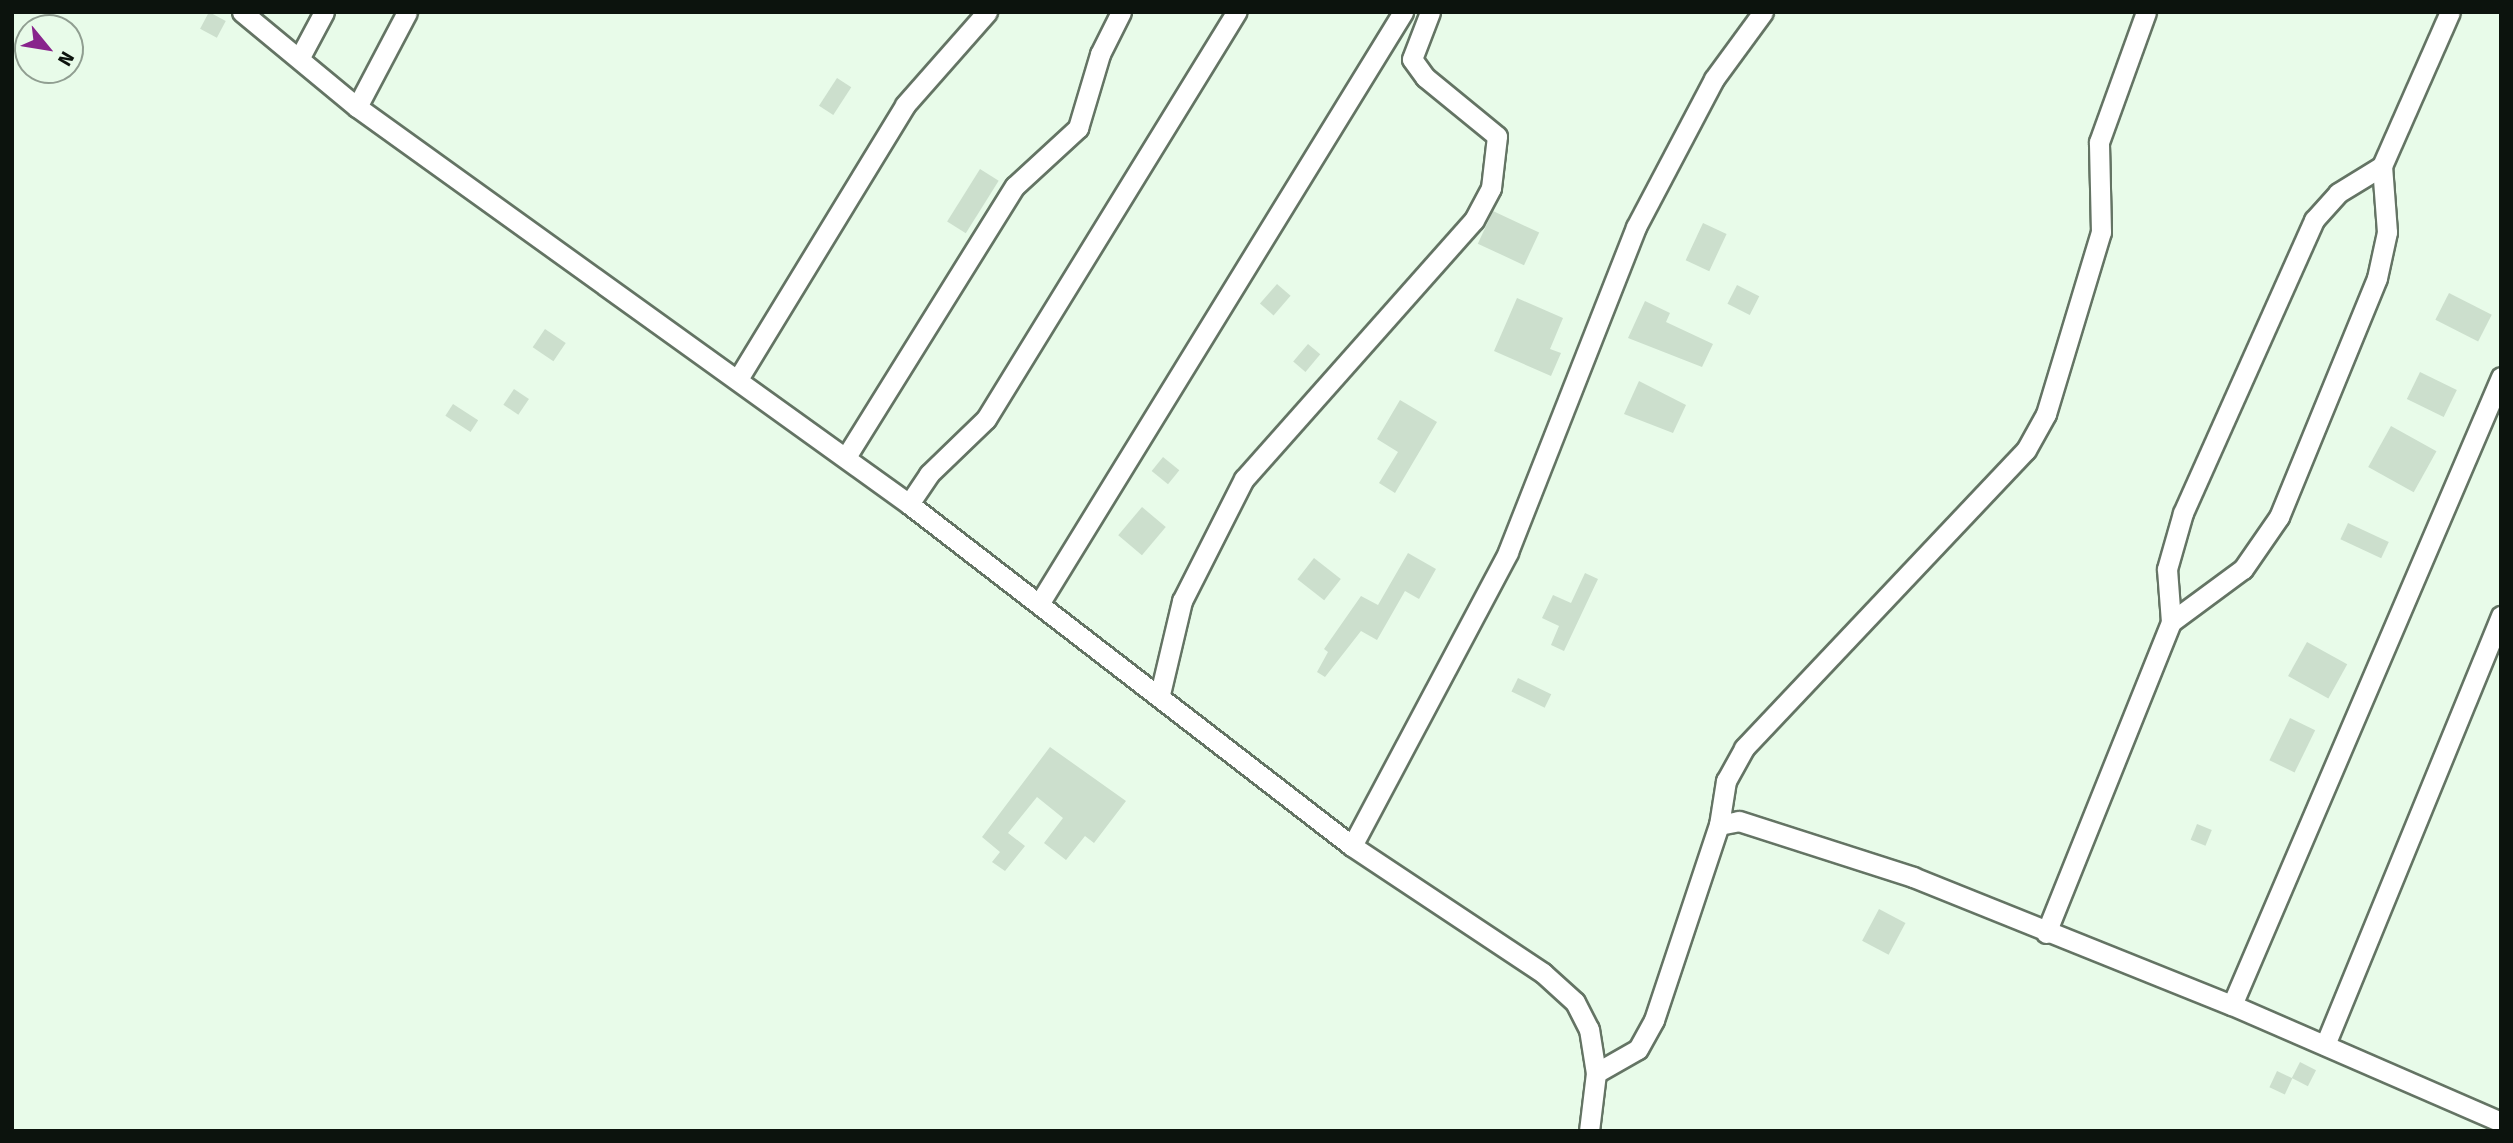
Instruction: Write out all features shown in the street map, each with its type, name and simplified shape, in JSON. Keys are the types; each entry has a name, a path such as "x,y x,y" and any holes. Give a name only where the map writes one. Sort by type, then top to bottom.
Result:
{"street":[{"path":"242,12 300,57 357,107 909,504 1160,694 1352,846 1543,974 1575,1002 1589,1029 1596,1073 1588,1131"},
{"path":"300,57 324,12"},
{"path":"357,107 407,12"},
{"path":"738,379 905,106 987,12"},
{"path":"846,457 1015,186 1078,128 1100,54 1121,12"},
{"path":"909,504 929,474 986,419 1236,12"},
{"path":"1040,604 1403,12"},
{"path":"1160,694 1182,601 1244,479 1474,220 1491,188 1497,136 1425,78 1412,58 1430,12"},
{"path":"1352,846 1508,552 1636,227 1714,79 1763,12"},
{"path":"1596,1073 1638,1049 1654,1020 1718,825 1726,781 1744,748 2026,450 2046,414 2101,232 2099,142 2146,12"},
{"path":"2171,622 2243,569 2279,517 2377,278 2387,232 2382,166 2450,12"},
{"path":"2046,933 2171,622 2167,569 2174,536 2314,220 2338,193 2382,166"},
{"path":"2232,1005 2501,377"},
{"path":"2325,1045 2501,616"},
{"path":"1718,825 1739,821 1913,877 2046,933 2232,1005 2501,1122"}],"building":[{"path":"209,12 226,21 217,38 200,29"},
{"path":"837,78 851,87 833,115 819,106"},
{"path":"980,169 999,181 966,233 947,222"},
{"path":"1493,211 1539,233 1524,265 1478,244"},
{"path":"1703,223 1727,234 1709,271 1686,260"},
{"path":"1277,284 1291,296 1274,315 1260,304"},
{"path":"1737,285 1759,296 1750,315 1727,304"},
{"path":"2449,293 2492,315 2478,342 2435,320"},
{"path":"1517,298 1563,318 1550,349 1561,353 1551,376 1494,351"},
{"path":"1645,301 1670,313 1666,322 1713,344 1702,367 1628,338"},
{"path":"545,329 566,343 553,361 533,347"},
{"path":"1308,344 1320,354 1305,372 1293,362"},
{"path":"2420,372 2457,390 2444,417 2407,399"},
{"path":"1639,381 1686,405 1673,433 1624,414"},
{"path":"514,389 529,399 518,415 503,405"},
{"path":"1400,400 1437,422 1395,493 1379,483 1398,452 1377,439"},
{"path":"453,404 478,420 471,432 445,416"},
{"path":"2391,426 2436,451 2414,492 2368,467"},
{"path":"1163,457 1179,470 1168,484 1152,471"},
{"path":"1142,507 1166,527 1142,555 1118,535"},
{"path":"2348,523 2389,542 2381,558 2340,539"},
{"path":"1408,553 1436,569 1419,599 1405,591 1377,640 1361,631 1325,677 1317,672 1328,652 1324,649 1361,596 1378,605"},
{"path":"1314,558 1341,579 1324,600 1297,579"},
{"path":"1585,573 1598,579 1564,651 1551,645 1559,626 1542,618 1553,595 1571,603"},
{"path":"2307,642 2347,664 2328,698 2288,676"},
{"path":"1518,678 1551,694 1545,708 1511,691"},
{"path":"2290,718 2315,730 2295,773 2269,760"},
{"path":"1050,747 1126,801 1094,843 1085,836 1066,860 1044,843 1063,818 1037,797 1008,833 1025,846 1005,871 992,862 1000,852 982,837"},
{"path":"2197,824 2212,830 2205,846 2191,840"},
{"path":"1879,909 1905,923 1889,955 1862,941"},
{"path":"2300,1062 2316,1070 2308,1086 2292,1078"},
{"path":"2277,1071 2292,1078 2285,1094 2269,1087"}]}
